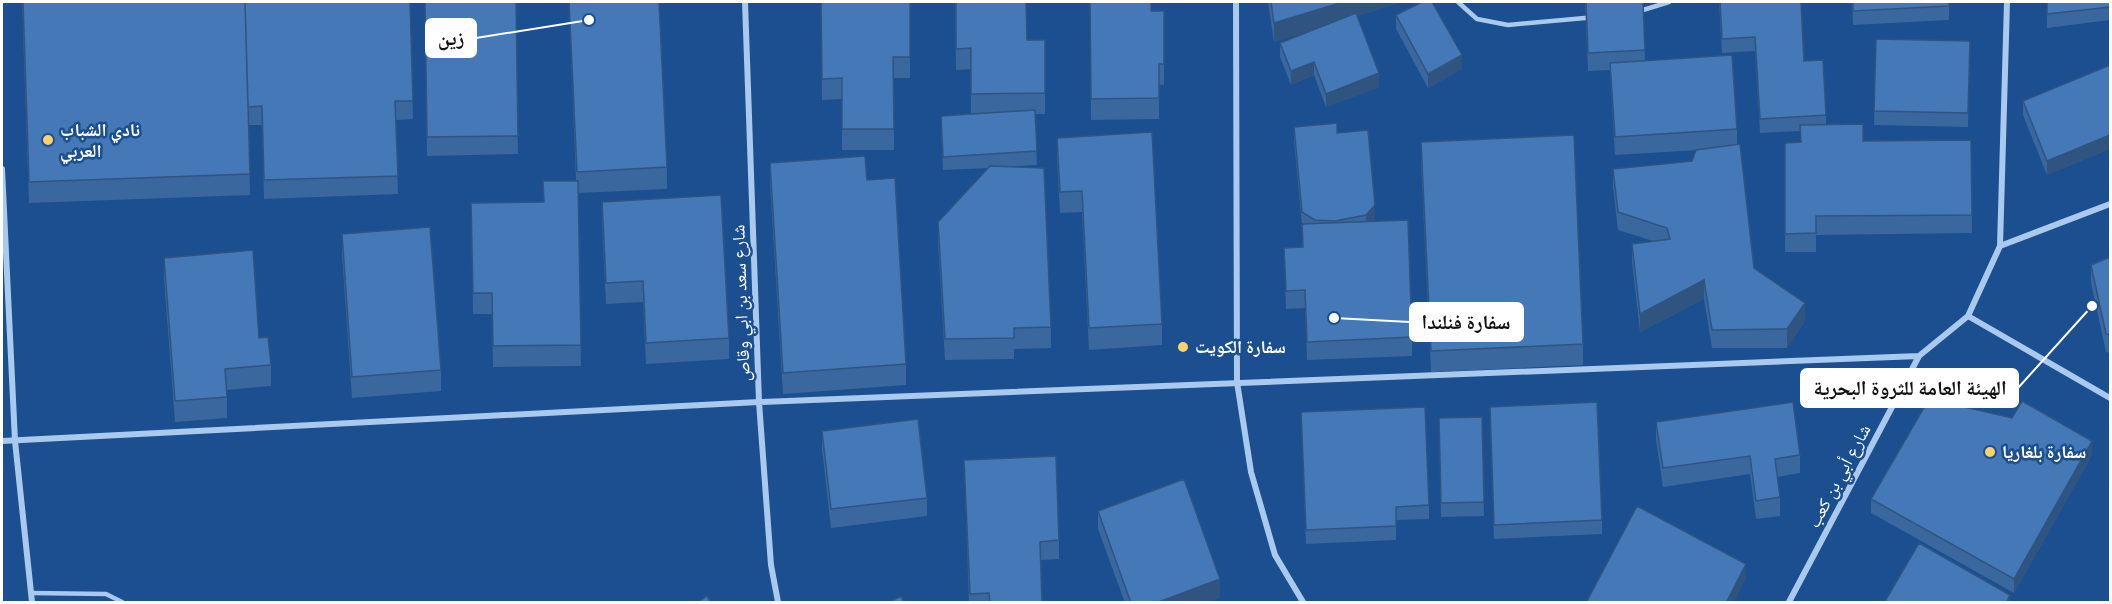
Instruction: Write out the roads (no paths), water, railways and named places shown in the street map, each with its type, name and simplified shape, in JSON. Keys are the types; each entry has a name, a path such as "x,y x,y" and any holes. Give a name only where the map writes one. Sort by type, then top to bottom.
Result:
{"street":[{"name":"شارع سعد بن ابي وقاص","path":"745,2 759,402 771,565 778,603"},
{"path":"1236,2 1237,382 1251,472 1275,555 1303,603"},
{"path":"2007,2 2000,246 1968,316 2110,398"},
{"path":"2,169 15,441 32,603"},
{"path":"2000,246 2110,204"},
{"name":"شارع أبي بن كعب","path":"1789,603 1919,356 1968,316"},
{"path":"2,441 759,402 1919,356"}],"lane":[{"path":"1458,2 1477,19 1508,26 1585,18"},
{"path":"1643,10 1669,2"},
{"path":"31,593 106,594 122,603"}],"place":[{"name":"زين","path":"589,20"},
{"name":"نادي الشباب العربي","path":"48,140"},
{"name":"الهيئة العامة للثروة البحرية","path":"2092,306"},
{"name":"سفارة فنلندا","path":"1334,318"},
{"name":"سفارة الكويت","path":"1183,347"},
{"name":"سفارة بلغاريا","path":"1990,452"}]}
